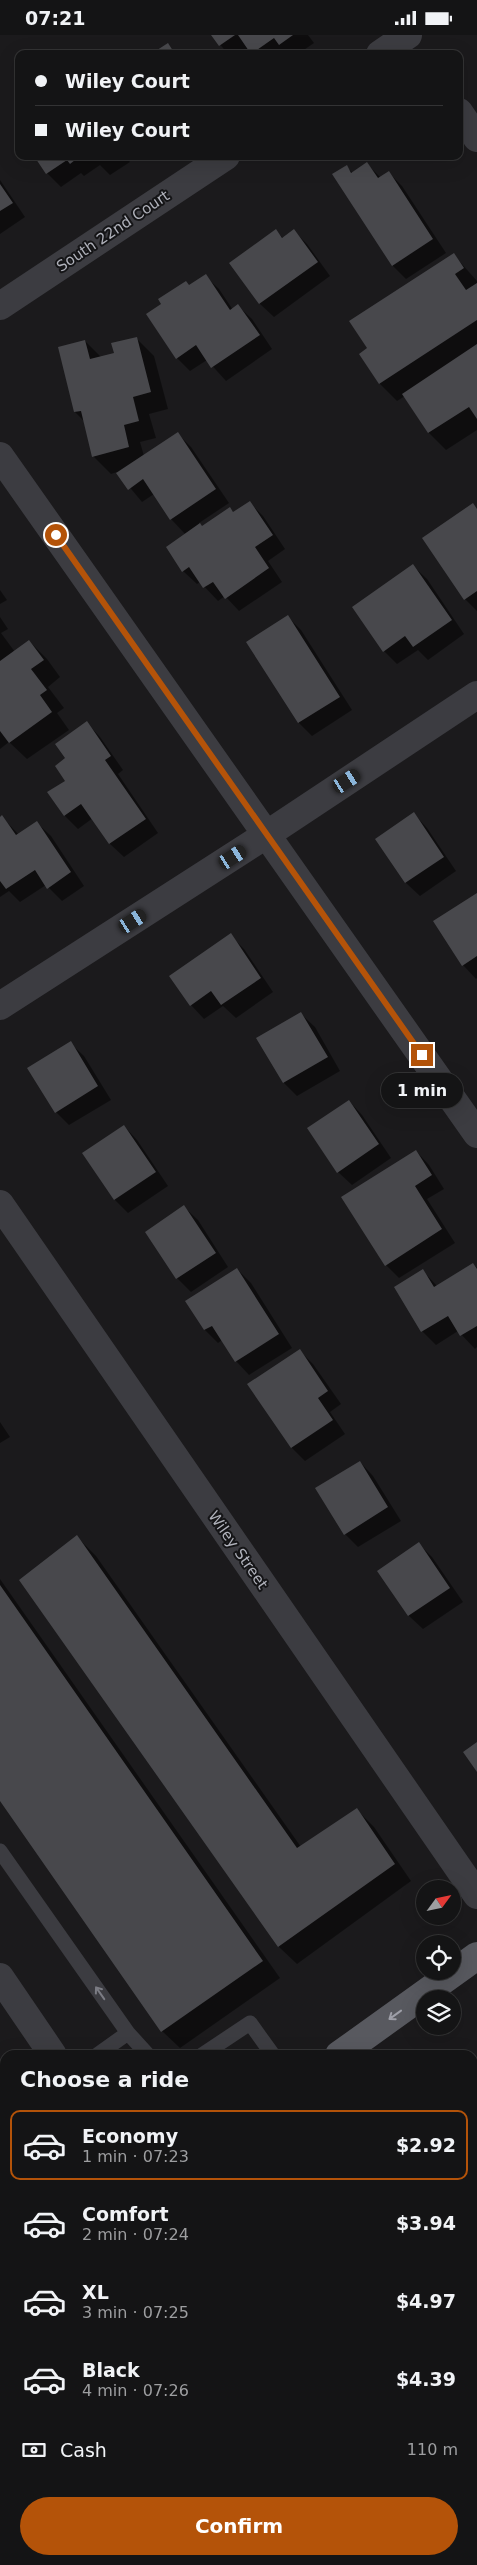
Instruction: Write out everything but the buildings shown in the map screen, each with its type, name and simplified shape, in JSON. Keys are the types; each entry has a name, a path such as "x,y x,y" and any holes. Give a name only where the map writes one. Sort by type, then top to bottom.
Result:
{"main road":[{"path":"346,2050 477,1956"}],"street":[{"path":"389,50 410,40"},
{"path":"463,117 477,138"},
{"name":"South 22nd Court","path":"0,306 220,160"},
{"path":"0,456 477,1134"},
{"path":"0,1006 266,835 477,695"},
{"name":"Wiley Street","path":"0,1205 477,1895"},
{"path":"0,1977 50,2050"}],"lane":[{"path":"0,1851 128,2033 143,2050"},
{"path":"210,2050 250,2023 269,2050"},
{"path":"104,2050 128,2033"}],"route":[{"path":"56,535 422,1055"}]}
